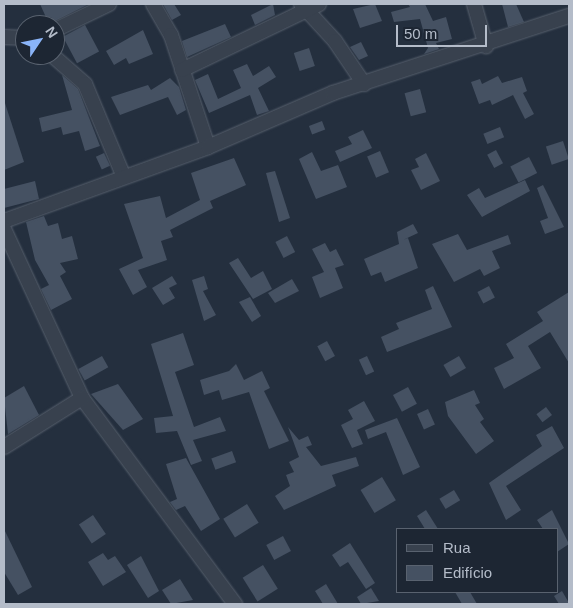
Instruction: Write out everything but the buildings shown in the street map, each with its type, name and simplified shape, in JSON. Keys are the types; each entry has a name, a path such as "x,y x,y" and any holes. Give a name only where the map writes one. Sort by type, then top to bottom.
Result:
{"street":[{"path":"65,25 109,4"},
{"path":"153,4 171,35 208,147"},
{"path":"182,70 303,7 319,4"},
{"path":"474,4 486,46"},
{"path":"303,7 335,41 364,84"},
{"path":"4,221 123,175 208,147 364,84 486,46 569,16"},
{"path":"63,65 85,84 123,175"},
{"path":"4,229 82,398 234,604"},
{"path":"4,447 82,398"}]}
